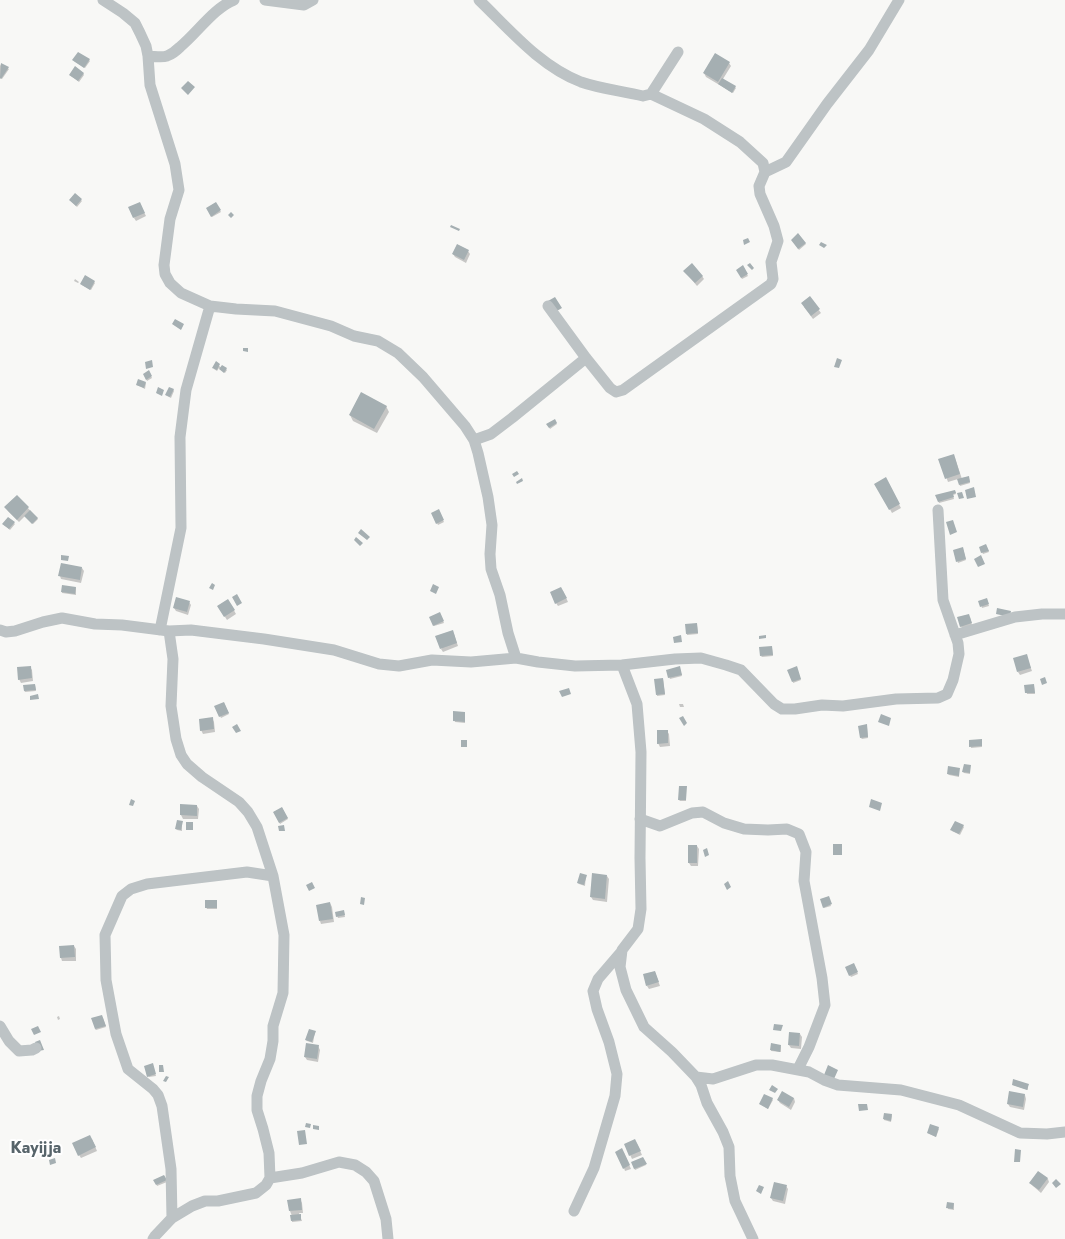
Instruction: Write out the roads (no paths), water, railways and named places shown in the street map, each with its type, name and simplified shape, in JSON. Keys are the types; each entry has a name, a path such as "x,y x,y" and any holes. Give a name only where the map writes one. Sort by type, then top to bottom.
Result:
{"street":[{"path":"102,0 123,13 135,23 146,46 150,85 175,164 178,190 170,219 164,265 165,274 170,283 181,293 210,306 275,311 331,326 354,336 378,341 398,353 423,377 465,426 474,440 488,497 492,525 490,554 491,569 500,595 508,633 516,658"},
{"path":"148,56 164,57 172,53 187,41 216,12 234,0"},
{"path":"265,0 304,5 313,0"},
{"path":"479,0 539,58 555,68 580,82 643,96 651,94 704,119 740,142 763,163 765,172 759,186 760,194 774,226 778,241 771,262 773,279 771,284 623,390 616,392 610,388 548,306"},
{"path":"765,172 786,162 827,104 869,50 899,0"},
{"path":"651,94 678,52"},
{"path":"153,1239 172,1218 192,1206 205,1201 218,1201 256,1193 266,1185 270,1178 269,1153 257,1110 261,1081 270,1059 273,1026 283,993 284,935 273,876 257,827 248,812 239,802 202,777 187,764 181,755 176,739 171,706 173,659 164,631 181,528 180,437 186,390 210,306"},
{"path":"474,440 491,434 586,358"},
{"path":"0,630 6,632 15,631 43,622 62,618 96,624 122,625 164,631 191,630 264,639 334,650 379,664 399,666 432,660 471,662 516,658 575,666 622,665 675,659 701,658 741,670 774,704 782,709 795,709 822,705 843,706 896,699 938,698 947,694 953,680 959,654 958,642 943,600 938,510"},
{"path":"955,635 1015,617 1042,614 1065,614"},
{"path":"574,1211 594,1168 615,1096 617,1074 609,1042 597,1009 593,991 598,979 638,929 642,909 640,819 641,752 637,704 622,665"},
{"path":"640,819 660,826 692,813 703,812 724,823 744,829 787,829 799,834 806,852 804,881 822,978 825,1005 809,1047 798,1069"},
{"path":"172,1218 171,1169 162,1106 158,1095 128,1068 116,1034 106,980 105,935 122,896 131,889 147,884 247,872 273,876"},
{"path":"622,950 620,967 626,990 644,1027 672,1052 696,1077 707,1103 723,1132 729,1147 730,1176 735,1201 753,1239"},
{"path":"0,1026 9,1041 19,1051 32,1050 36,1048"},
{"path":"696,1077 713,1079 756,1065 772,1065 809,1072 838,1085 901,1090 958,1105 1020,1132 1047,1134 1065,1132"},
{"path":"270,1178 302,1173 340,1162 356,1165 366,1172 374,1181 386,1219 388,1239"}],"district":[{"name":"Kayijja","path":"36,1149"}]}
